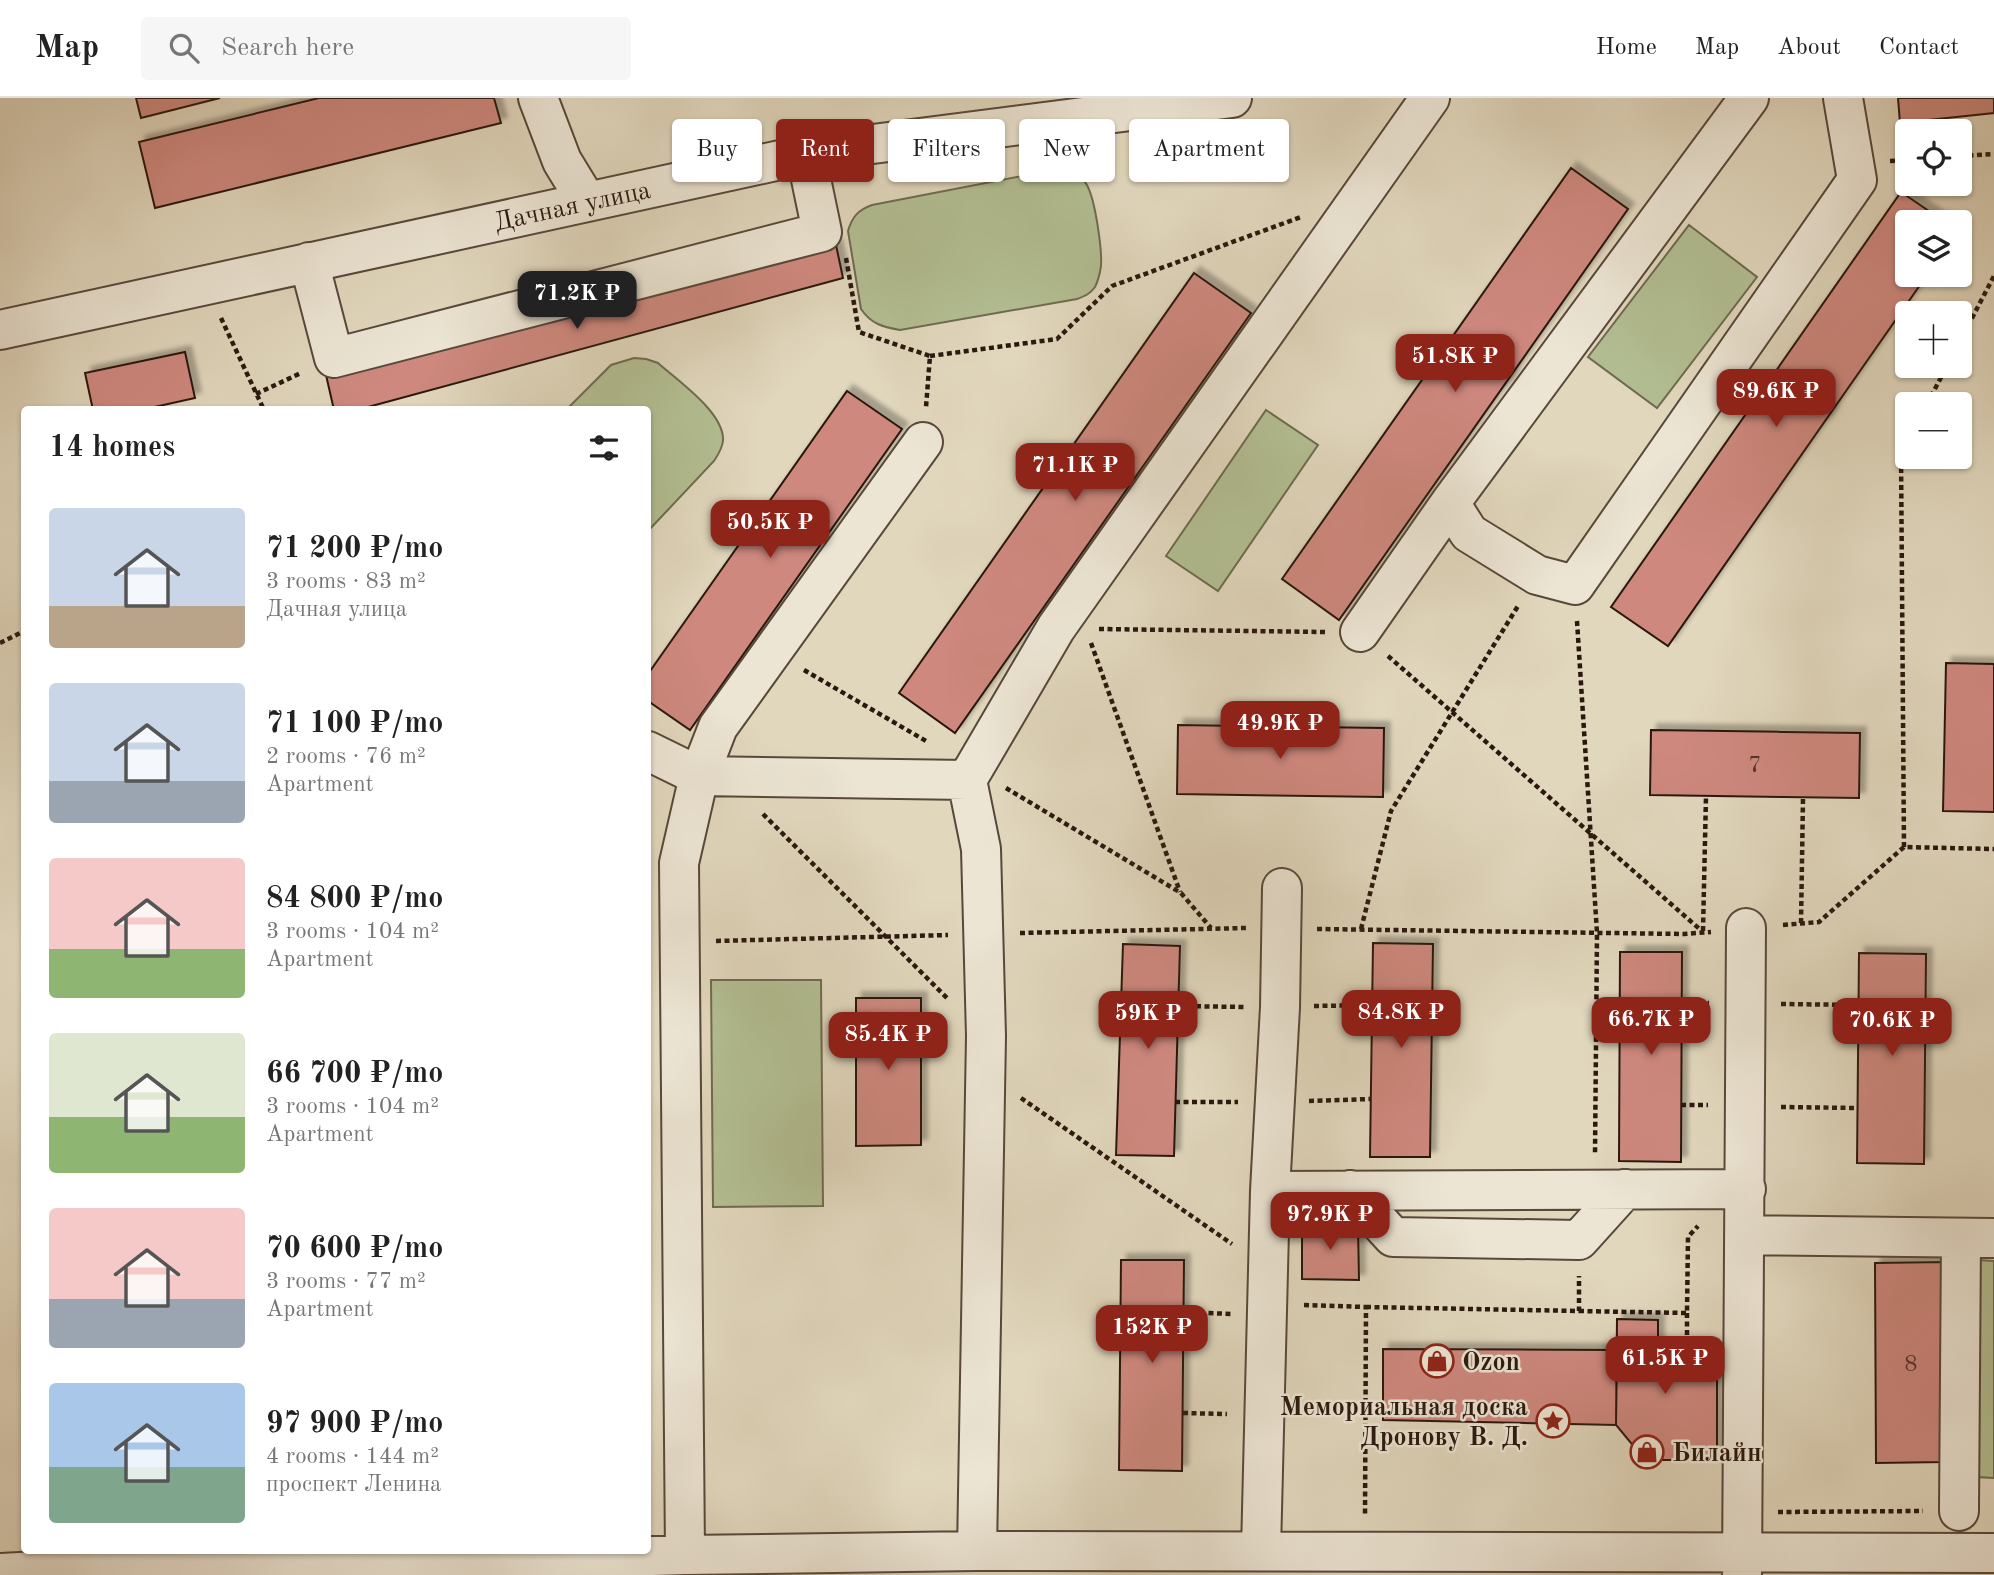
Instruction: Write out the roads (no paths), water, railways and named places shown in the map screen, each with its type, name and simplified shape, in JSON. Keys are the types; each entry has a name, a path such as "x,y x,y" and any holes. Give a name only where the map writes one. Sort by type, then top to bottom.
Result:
{"street":[{"path":"538,98 562,161 587,202"},
{"name":"Дачная улица","path":"874,146 1233,98"},
{"path":"955,1559 986,1055 981,849 967,780 1430,98"},
{"path":"1360,632 1450,503 1749,98"},
{"path":"1450,503 1469,533 1537,575 1575,585 1857,180 1843,98"},
{"name":"Дачная улица","path":"0,330 776,161"},
{"path":"309,262 334,358 822,232 812,182"},
{"path":"663,1562 680,942 679,863 712,776 718,727 923,442"},
{"path":"651,752 712,776 967,780"},
{"path":"1261,1550 1270,1191 1283,928 1282,888"},
{"path":"1742,1563 1745,1235 1740,1189 1746,928"},
{"path":"1350,1190 1393,1237 1579,1240 1610,1189"},
{"path":"1270,1191 1740,1189"},
{"path":"1745,1235 1977,1238 1959,1511"},
{"path":"0,1573 955,1559 1065,1563 1220,1563 1261,1550 1365,1552 1420,1564 1953,1564 1994,1553"}],"place":[{"name":"Ozon","path":"1437,1361"},
{"name":"Мемориальная доска Дронову В. Д.","path":"1553,1421"},
{"name":"Билайн","path":"1647,1452"}]}
